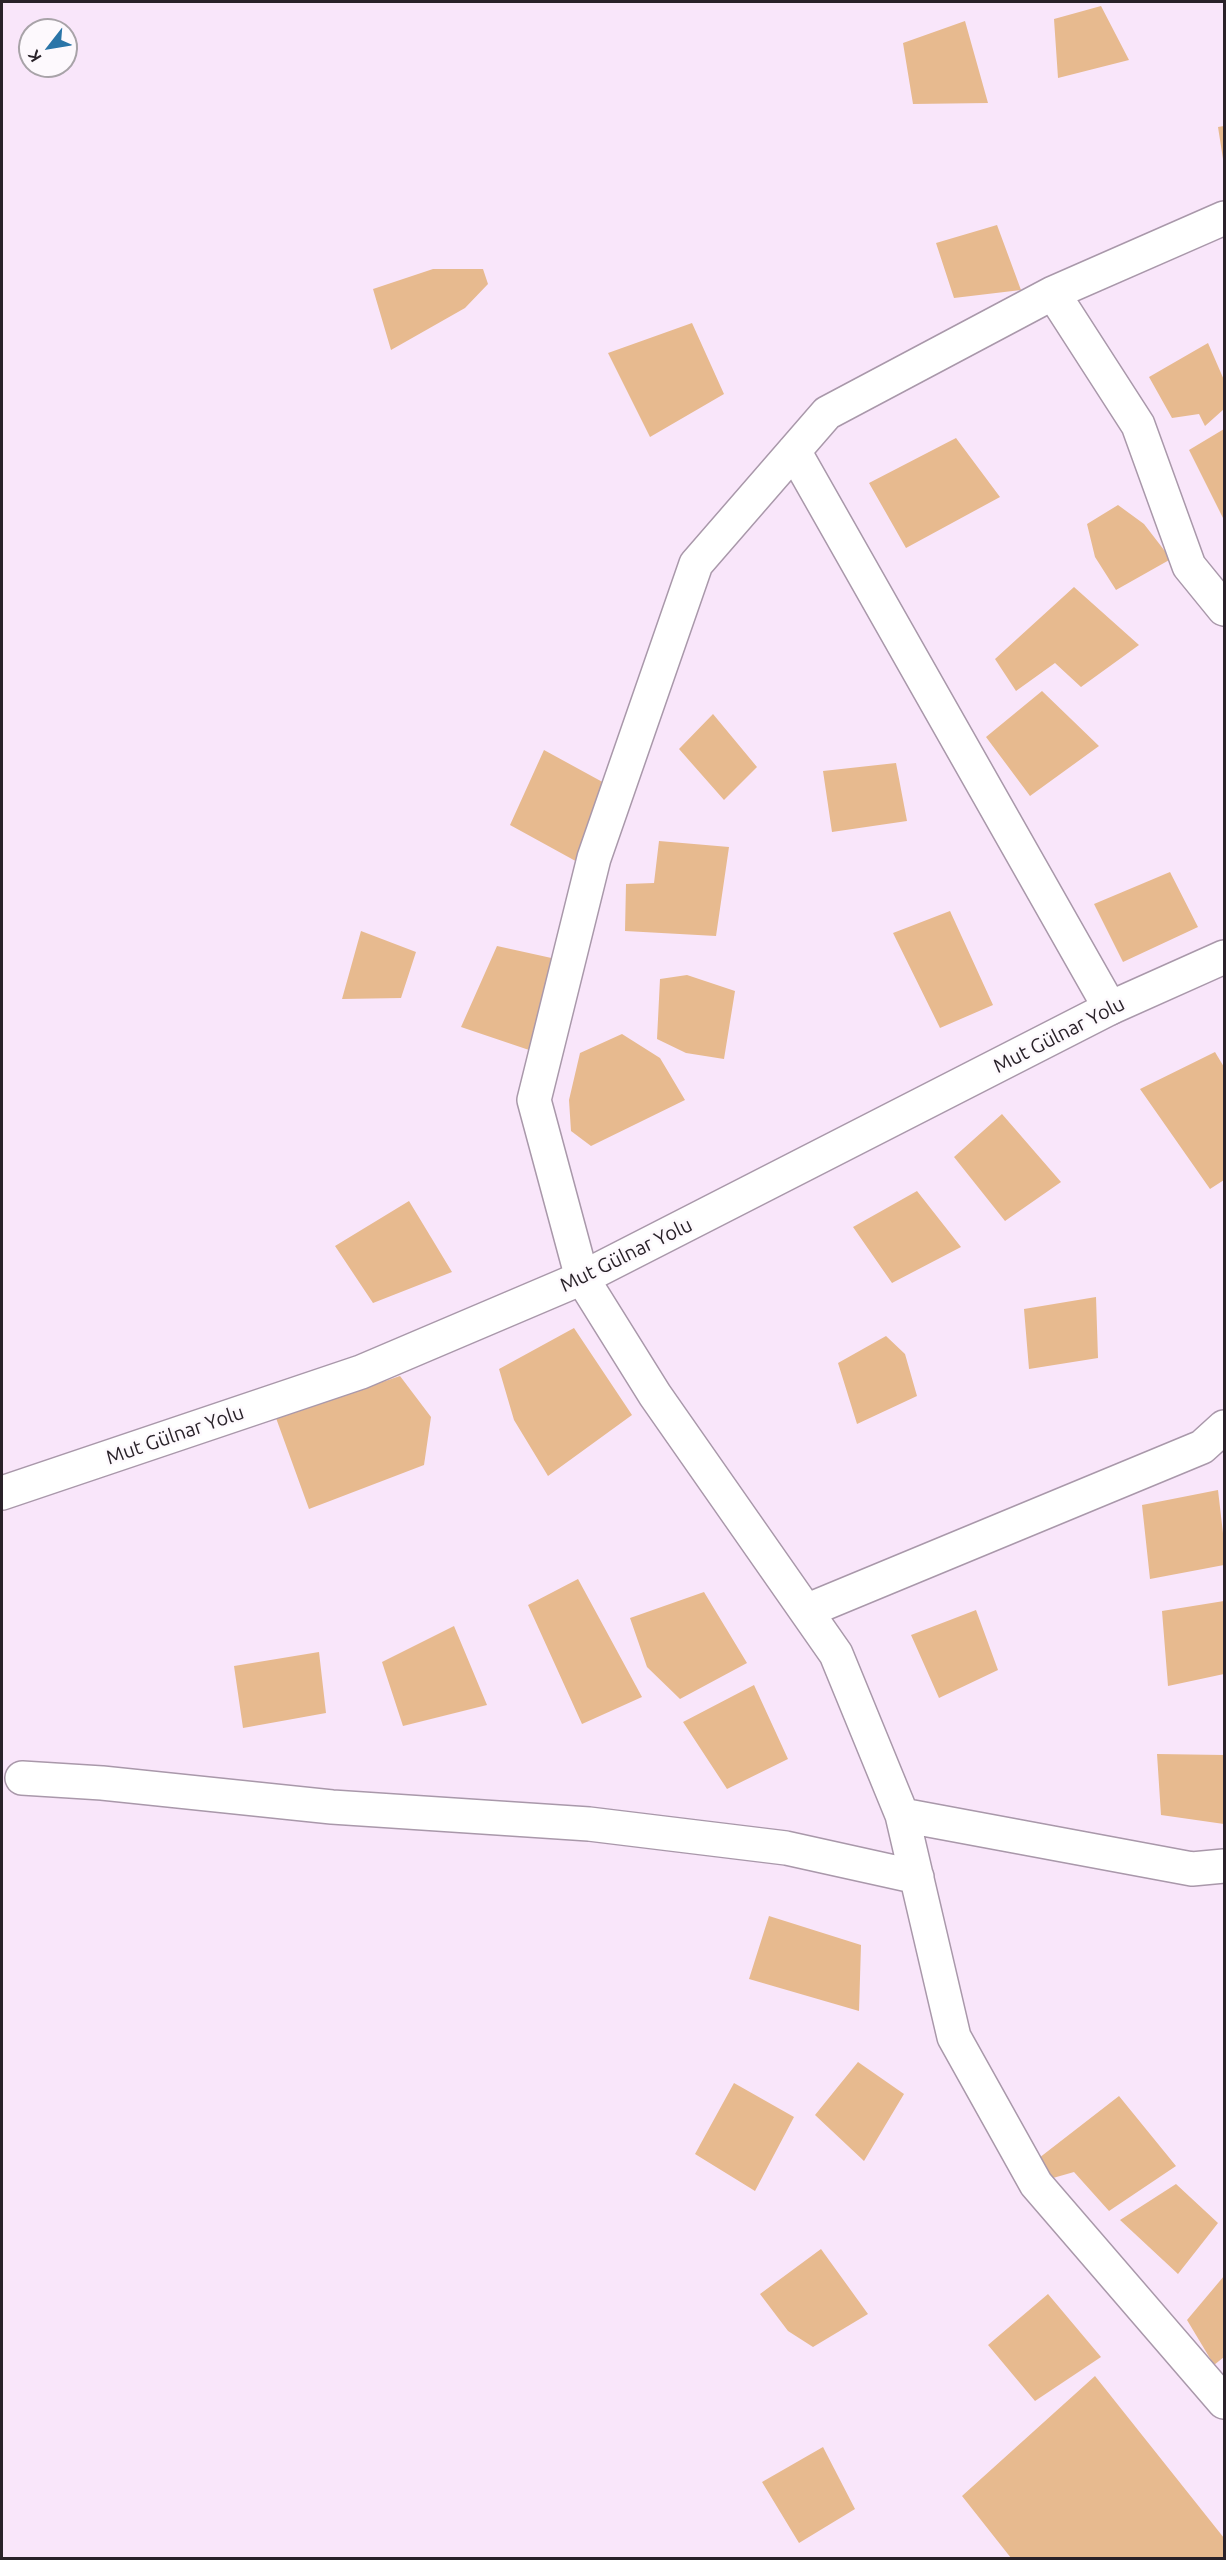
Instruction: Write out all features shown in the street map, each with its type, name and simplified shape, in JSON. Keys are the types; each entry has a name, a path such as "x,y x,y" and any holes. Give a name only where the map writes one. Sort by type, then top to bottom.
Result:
{"street":[{"path":"1224,218 1053,293 827,413 696,564 594,858 534,1100 582,1278 655,1395 836,1654 902,1815 954,2037 1036,2184 1224,2402"},
{"path":"1053,293 1138,425 1189,566 1224,609"},
{"path":"794,451 1110,1008"},
{"name":"Mut Gülnar Yolu","path":"2,1493 361,1372 582,1278 1110,1008 1224,957"},
{"path":"806,1611 1202,1447 1224,1428"},
{"path":"22,1778 114,1784 332,1807 590,1824 786,1848 917,1877"},
{"path":"902,1815 1192,1869 1224,1866"}],"building":[{"path":"1101,6 1129,60 1058,78 1054,19"},
{"path":"965,21 988,103 913,104 903,43"},
{"path":"1224,126 1224,159 1223,159 1218,127"},
{"path":"997,225 1021,290 954,298 936,243"},
{"path":"433,269 483,269 488,284 465,308 391,350 373,289"},
{"path":"692,323 724,394 650,437 608,353"},
{"path":"1208,343 1224,380 1224,409 1205,426 1199,414 1172,418 1149,377"},
{"path":"1224,429 1224,520 1189,450"},
{"path":"956,438 1000,497 906,548 869,483"},
{"path":"1118,505 1144,524 1171,559 1116,590 1095,557 1087,524"},
{"path":"1074,587 1139,645 1081,687 1055,663 1016,691 995,659"},
{"path":"1042,691 1099,746 1030,796 986,737"},
{"path":"713,714 757,767 724,800 679,749"},
{"path":"544,750 608,785 581,864 510,825"},
{"path":"896,763 907,821 832,832 823,771"},
{"path":"659,841 729,847 716,936 625,931 626,884 654,883"},
{"path":"1170,872 1198,927 1123,962 1094,904"},
{"path":"950,911 993,1005 940,1028 893,933"},
{"path":"361,931 416,952 401,998 342,999"},
{"path":"497,946 556,959 535,1052 461,1027"},
{"path":"687,975 735,991 724,1059 686,1053 657,1039 660,979"},
{"path":"622,1034 660,1058 685,1100 591,1146 571,1131 569,1100 580,1053"},
{"path":"1215,1052 1224,1067 1224,1180 1210,1189 1140,1089"},
{"path":"1002,1114 1061,1182 1005,1221 954,1157"},
{"path":"917,1191 961,1247 892,1283 853,1227"},
{"path":"409,1201 452,1272 373,1303 335,1246"},
{"path":"1096,1297 1098,1358 1029,1369 1024,1309"},
{"path":"574,1328 632,1415 548,1476 514,1420 499,1369"},
{"path":"886,1336 905,1354 917,1396 857,1424 838,1363"},
{"path":"400,1376 431,1417 424,1465 309,1509 276,1418"},
{"path":"1218,1490 1224,1542 1224,1565 1150,1579 1142,1505"},
{"path":"578,1579 642,1697 582,1724 528,1605"},
{"path":"704,1592 747,1663 680,1699 647,1667 630,1618"},
{"path":"1224,1601 1224,1674 1168,1686 1162,1611"},
{"path":"976,1610 998,1670 939,1698 911,1635"},
{"path":"454,1626 487,1705 403,1726 382,1662"},
{"path":"319,1652 326,1713 243,1728 234,1666"},
{"path":"754,1685 788,1759 727,1789 683,1722"},
{"path":"1157,1754 1224,1755 1224,1824 1161,1815"},
{"path":"769,1916 861,1945 859,2011 749,1979"},
{"path":"858,2062 904,2094 864,2161 815,2115"},
{"path":"734,2083 794,2117 755,2191 695,2154"},
{"path":"1119,2096 1176,2166 1109,2211 1074,2172 1053,2178 1039,2158"},
{"path":"1176,2184 1218,2223 1178,2274 1120,2220"},
{"path":"821,2249 868,2314 813,2347 788,2331 760,2294"},
{"path":"1224,2276 1224,2357 1214,2365 1187,2320"},
{"path":"1048,2294 1101,2357 1035,2401 988,2345"},
{"path":"1095,2376 1224,2538 1224,2558 1011,2558 962,2496"},
{"path":"823,2447 855,2509 799,2543 762,2482"}]}
